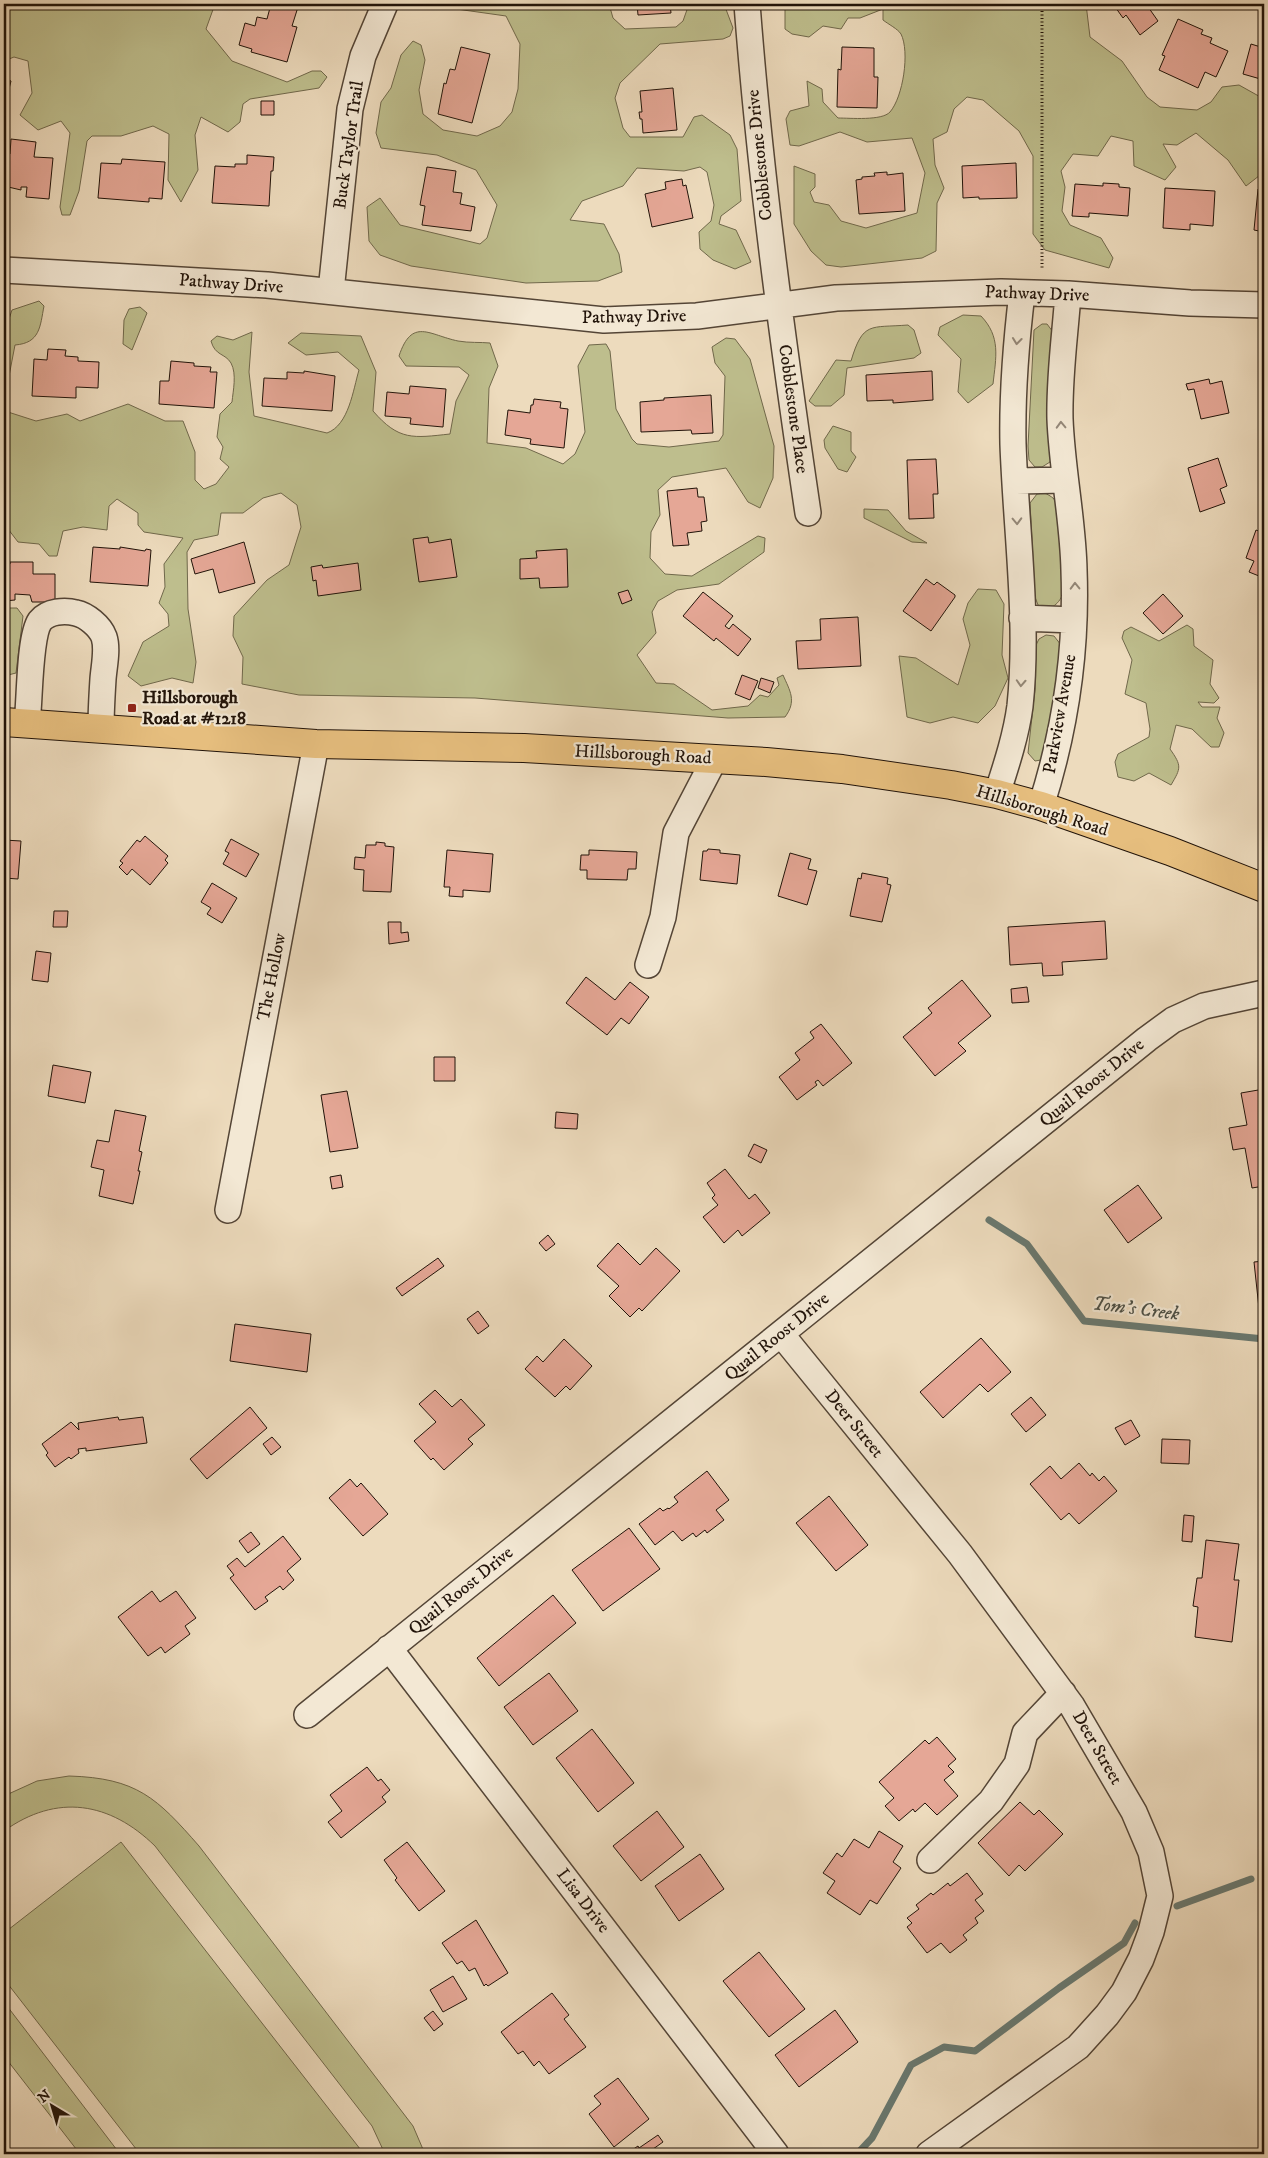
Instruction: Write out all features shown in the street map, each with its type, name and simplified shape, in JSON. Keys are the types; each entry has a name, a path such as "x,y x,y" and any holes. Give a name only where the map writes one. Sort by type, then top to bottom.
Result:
{"main road":[{"name":"Hillsborough Road","path":"16,722 316,744 524,748 766,762 842,769 997,794 1041,806 1170,851 1264,888"}],"street":[{"name":"Buck Taylor Trail","path":"331,291 350,109 363,56 385,4"},
{"name":"Cobblestone Drive","path":"747,4 762,180 777,305"},
{"name":"Pathway Drive","path":"4,270 267,285 604,320 698,316 836,298 982,292 1068,294 1190,303 1264,305"},
{"path":"997,794 1009,758 1020,708 1022,618 1015,480 1014,369 1022,293"},
{"name":"Parkview Avenue","path":"1041,806 1052,771 1062,722 1070,672 1074,620 1074,568 1062,456 1060,384 1068,294"},
{"name":"Cobblestone Place","path":"777,305 808,513"},
{"path":"1015,480 1065,480"},
{"path":"16,722 34,637 41,621 50,614 68,611 82,614 95,624 104,636 101,728"},
{"path":"1022,618 1074,620"},
{"name":"The Hollow","path":"228,1210 316,744"},
{"path":"648,965 663,917 676,833 714,760"},
{"name":"Quail Roost Drive","path":"307,1715 1147,1039 1173,1020 1204,1006 1264,992"},
{"name":"Deer Street","path":"781,1334 960,1554 1072,1706 1134,1812 1151,1852 1160,1896 1151,1932 1141,1959 1124,1992 1107,2015 1078,2047 929,2154"},
{"name":"Lisa Drive","path":"389,1648 460,1738 698,2054 776,2154"},
{"path":"930,1860 991,1802 1017,1764 1025,1733 1063,1693"}],"path":[{"path":"1042,4 1042,271"}],"green space":[{"path":"12,4 215,4 206,29 232,61 287,82 312,71 321,71 327,77 319,88 250,99 243,104 240,122 228,132 201,117 195,135 198,170 181,202 168,180 169,134 153,126 121,136 92,136 87,141 79,191 70,215 62,215 60,207 70,133 61,121 38,130 20,115 32,93 28,61 14,57 4,61 4,18"},
{"path":"421,4 609,4 613,18 625,29 676,27 683,21 689,4 724,4 733,28 730,36 723,39 660,44 620,83 615,98 623,128 630,137 683,137 694,117 702,115 730,135 737,149 741,201 721,216 719,224 736,230 751,262 735,269 713,260 700,249 699,232 711,221 714,205 707,172 700,167 684,171 637,168 623,186 582,201 570,220 604,224 619,254 622,272 598,281 526,283 411,266 380,255 369,241 367,207 380,198 400,225 480,244 487,238 497,205 476,170 437,155 381,148 376,133 381,102 391,88 401,55 413,41 421,45 425,60 419,90 423,114 443,130 477,136 500,126 512,112 518,89 520,44 506,16"},
{"path":"785,4 1086,4 1090,37 1122,61 1147,97 1160,107 1197,110 1211,102 1222,87 1239,85 1264,99 1264,172 1246,186 1228,160 1196,133 1177,145 1163,144 1176,167 1165,180 1134,166 1133,141 1111,136 1098,156 1073,154 1061,171 1065,187 1062,211 1070,225 1101,238 1113,258 1109,268 1045,250 1033,234 1033,156 1019,131 983,100 967,97 954,109 947,132 933,139 935,165 944,188 937,203 936,251 922,258 841,267 826,265 811,251 794,224 794,166 815,174 815,187 810,192 814,202 829,205 841,221 866,228 917,213 925,173 912,138 867,142 840,132 799,146 790,145 786,119 790,111 809,106 807,81 822,89 823,102 838,118 880,117 890,112 895,105 902,85 905,52 901,34 883,20 883,9 860,18 848,18 841,29 823,26 809,37 792,34 785,29"},
{"path":"39,301 44,306 40,327 30,341 15,345 4,402 4,334 12,310"},
{"path":"140,307 147,313 132,350 123,344 124,320 129,309"},
{"path":"963,315 981,316 992,332 996,348 993,384 968,403 958,392 961,359 938,335 940,327"},
{"path":"1042,324 1047,324 1053,332 1051,459 1050,462 1042,467 1035,467 1029,460 1028,446 1034,330"},
{"path":"908,325 914,330 921,353 914,358 847,368 844,395 831,406 815,406 809,401 836,360 851,361 855,348 864,333 876,327"},
{"path":"252,332 249,372 254,416 327,433 334,429 340,423 349,406 359,370 338,352 306,355 288,343 301,333 361,336 376,372 373,411 382,421 399,433 407,435 450,434 456,401 469,375 459,367 406,366 399,356 404,344 410,336 422,332 458,341 490,343 498,366 489,388 487,443 526,448 563,464 575,454 585,432 578,366 589,345 606,344 610,351 616,409 632,439 637,444 669,447 719,441 723,435 725,376 715,363 712,347 726,338 735,339 750,359 774,446 773,478 760,508 748,502 726,468 672,477 658,490 660,515 651,532 650,558 665,574 692,576 758,536 765,538 764,552 719,584 677,590 658,601 652,612 656,633 637,655 656,683 674,684 712,710 748,706 760,695 768,697 779,685 777,678 783,675 791,696 791,706 785,717 728,718 475,698 299,695 242,684 243,657 233,636 234,616 267,580 289,565 301,527 297,505 281,493 263,498 243,513 221,513 218,535 194,540 187,552 188,609 196,662 193,683 172,678 141,686 128,676 143,642 169,626 168,614 159,603 165,587 164,564 183,538 144,532 138,525 138,513 117,499 109,506 107,530 83,527 63,531 57,556 49,556 39,544 18,542 4,526 4,402 8,412 36,421 67,414 80,421 128,404 165,421 183,421 195,452 195,480 204,489 216,484 229,467 220,459 223,447 217,437 220,414 232,402 234,372 229,360 213,346 211,341 217,336 233,340"},
{"path":"833,426 851,432 851,451 856,457 847,472 838,469 825,448 824,440"},
{"path":"1044,493 1054,499 1059,516 1062,544 1063,594 1056,604 1046,608 1038,605 1035,597 1030,503 1037,494"},
{"path":"864,509 888,510 906,531 927,543 912,542 864,518"},
{"path":"978,589 996,590 1004,604 1002,655 1008,678 995,706 978,723 953,717 930,723 907,717 899,656 916,658 958,685 970,645 963,619 968,603"},
{"path":"4,608 17,608 23,616 16,673 4,676"},
{"path":"1187,625 1193,629 1194,646 1213,660 1210,684 1219,698 1214,703 1198,702 1202,707 1220,707 1217,718 1224,733 1219,747 1211,747 1192,729 1176,725 1170,749 1177,759 1179,767 1171,785 1149,773 1134,781 1118,777 1115,762 1118,754 1149,737 1150,729 1146,703 1125,694 1132,660 1122,638 1124,631 1131,627 1159,641"},
{"path":"1046,635 1054,636 1061,645 1053,709 1043,757 1041,760 1035,761 1028,753 1035,689 1036,645 1039,639"},
{"path":"69,1776 112,1781 129,1786 144,1794 171,1815 199,1846 413,2126 425,2154 385,2154 372,2126 155,1846 138,1831 120,1820 101,1812 63,1807 44,1811 24,1819 4,1831 4,1796 37,1781"},
{"path":"121,1842 364,2154 140,2154 4,1979 4,1933"},
{"path":"4,2002 120,2154 80,2154 4,2056"}],"building":[{"path":"271,4 298,7 292,26 297,27 287,62 251,52 252,49 239,45 245,23 255,26 257,17 267,19"},
{"path":"637,4 670,4 671,13 638,15"},
{"path":"1113,4 1146,4 1158,21 1140,35 1126,15 1123,18"},
{"path":"1178,19 1203,30 1201,34 1212,38 1210,43 1228,51 1216,77 1205,72 1198,88 1159,70 1165,56 1162,55"},
{"path":"1251,44 1264,48 1264,80 1243,74"},
{"path":"461,47 490,54 472,123 438,114 444,83 446,84 450,69 455,70"},
{"path":"842,47 874,48 874,77 878,77 877,108 837,107 838,69 841,70"},
{"path":"4,78 11,81 8,93 4,92"},
{"path":"673,88 677,130 643,133 642,119 640,119 639,112 642,112 640,91"},
{"path":"261,101 274,101 274,115 261,115"},
{"path":"11,139 36,142 34,157 53,158 49,199 26,197 27,187 21,187 21,190 4,186 4,153 10,154"},
{"path":"247,155 274,157 273,171 271,171 269,206 212,203 215,166 235,167 235,164 247,164"},
{"path":"122,159 165,162 162,199 149,198 149,202 98,198 101,163 121,164"},
{"path":"1016,163 1017,198 963,198 962,166"},
{"path":"427,167 456,171 453,192 462,193 460,204 475,207 471,231 422,225 425,206 420,205"},
{"path":"887,172 887,175 903,173 905,211 859,214 856,180 862,179 862,177 875,176 874,173"},
{"path":"682,179 683,186 686,185 693,218 652,227 645,194 666,189 665,182"},
{"path":"1103,183 1119,184 1119,187 1130,188 1128,216 1089,213 1089,217 1072,216 1075,184 1103,186"},
{"path":"1165,188 1215,191 1213,226 1190,224 1190,230 1163,228"},
{"path":"1258,189 1264,190 1264,238 1259,237 1259,231 1254,230"},
{"path":"48,349 66,350 65,356 78,357 78,361 99,362 98,388 76,387 76,398 32,396 34,359 47,360"},
{"path":"171,361 194,363 194,366 211,367 210,372 217,372 214,408 159,404 160,381 169,381"},
{"path":"304,371 335,376 332,411 262,406 264,378 287,379 287,372 304,373"},
{"path":"932,371 933,400 893,403 893,400 867,401 866,375"},
{"path":"1209,379 1210,384 1222,381 1229,413 1201,419 1194,389 1188,390 1186,384"},
{"path":"410,386 446,389 443,427 410,424 411,418 385,416 387,392 409,394"},
{"path":"711,395 713,433 692,434 691,430 641,432 640,402 664,400 664,398"},
{"path":"534,399 561,402 560,408 568,409 564,448 530,444 531,439 505,435 508,410 530,413"},
{"path":"1218,458 1227,486 1220,489 1225,503 1200,512 1188,468"},
{"path":"936,459 938,494 933,494 934,518 909,519 907,460"},
{"path":"697,488 698,497 704,497 707,521 701,522 702,531 687,533 689,545 673,546 667,491"},
{"path":"1256,530 1264,533 1264,578 1249,572 1254,561 1246,558"},
{"path":"428,537 429,543 451,539 457,577 419,582 413,539"},
{"path":"244,542 255,583 219,593 213,569 195,574 191,559"},
{"path":"93,547 151,550 148,586 90,582"},
{"path":"567,549 568,587 540,588 539,578 520,579 520,559 537,558 536,551"},
{"path":"10,562 33,562 33,574 55,574 55,602 32,602 30,595 15,594 15,600 4,601 4,564 10,564"},
{"path":"358,563 361,590 318,596 316,580 313,581 311,567 322,565 323,568"},
{"path":"926,579 934,585 937,582 955,595 931,631 903,611"},
{"path":"628,590 632,600 622,604 618,593"},
{"path":"703,592 733,616 725,626 729,629 733,624 751,639 738,656 716,638 714,641 683,616"},
{"path":"1163,594 1183,616 1163,634 1143,613"},
{"path":"858,617 861,666 798,669 796,641 821,640 820,619"},
{"path":"742,675 758,681 750,700 735,694"},
{"path":"761,678 774,682 770,693 758,688"},
{"path":"145,836 168,856 165,860 168,863 150,885 132,869 127,875 119,867 123,863 120,861 137,840 140,842"},
{"path":"231,839 259,854 246,877 223,864 229,853 225,851"},
{"path":"4,840 21,841 18,879 4,878"},
{"path":"376,842 394,847 391,892 363,891 364,870 354,869 355,857 365,858 366,845 376,845"},
{"path":"708,849 720,850 720,853 740,855 737,884 700,880 703,851"},
{"path":"447,850 493,854 490,892 463,890 463,897 449,896 450,887 444,887"},
{"path":"589,850 637,852 636,869 628,869 627,880 587,879 587,870 580,870 581,855 589,855"},
{"path":"790,853 811,859 808,869 817,871 807,905 778,896"},
{"path":"862,873 888,878 887,884 891,885 882,922 850,916 858,878 861,879"},
{"path":"212,883 237,898 222,923 207,914 211,908 201,902"},
{"path":"54,911 68,911 67,927 53,927"},
{"path":"1105,921 1107,959 1062,962 1063,975 1043,976 1042,963 1010,965 1008,927"},
{"path":"388,922 401,922 401,933 408,932 409,941 389,944"},
{"path":"36,951 51,953 48,982 32,980"},
{"path":"586,977 615,1000 630,982 649,997 629,1024 621,1018 607,1035 566,1003"},
{"path":"962,980 991,1016 958,1043 966,1051 935,1076 903,1037 932,1013 928,1008"},
{"path":"1027,987 1029,1002 1012,1003 1011,989"},
{"path":"821,1024 852,1063 823,1086 818,1080 815,1082 817,1085 797,1100 779,1077 800,1060 795,1053 814,1038 810,1032"},
{"path":"434,1057 455,1057 455,1081 434,1081"},
{"path":"53,1065 91,1072 85,1103 48,1096"},
{"path":"1264,1089 1264,1186 1252,1188 1245,1148 1233,1150 1229,1128 1247,1125 1241,1093"},
{"path":"347,1091 358,1148 330,1152 321,1095"},
{"path":"115,1110 146,1116 139,1151 142,1152 138,1171 140,1171 133,1204 99,1196 104,1170 91,1167 97,1140 109,1142"},
{"path":"556,1112 578,1114 577,1129 555,1128"},
{"path":"754,1144 767,1150 761,1163 748,1156"},
{"path":"725,1169 749,1199 755,1194 770,1213 742,1236 738,1230 724,1243 703,1217 718,1205 712,1198 715,1195 707,1183"},
{"path":"341,1175 343,1187 332,1189 330,1177"},
{"path":"1138,1185 1162,1218 1128,1243 1104,1210"},
{"path":"548,1235 555,1244 546,1251 539,1243"},
{"path":"618,1243 640,1265 656,1248 680,1271 642,1311 639,1308 630,1317 609,1296 619,1286 597,1266"},
{"path":"438,1258 444,1266 402,1296 396,1288"},
{"path":"1264,1261 1264,1327 1261,1327 1254,1262"},
{"path":"478,1311 489,1326 478,1334 467,1319"},
{"path":"235,1324 311,1334 307,1372 230,1361"},
{"path":"981,1338 1011,1372 988,1392 980,1384 943,1418 920,1392"},
{"path":"564,1339 592,1366 570,1390 566,1386 555,1397 525,1369 537,1356 543,1362"},
{"path":"435,1390 452,1407 461,1399 485,1425 468,1439 473,1444 444,1470 433,1458 431,1460 414,1441 436,1422 419,1404"},
{"path":"1031,1397 1046,1415 1026,1432 1011,1414"},
{"path":"250,1407 267,1428 207,1479 190,1459"},
{"path":"118,1417 119,1420 143,1417 147,1443 86,1451 86,1448 78,1449 79,1453 71,1459 69,1457 55,1467 46,1455 48,1453 42,1444 71,1422 79,1430 78,1423"},
{"path":"1131,1420 1140,1436 1125,1445 1115,1428"},
{"path":"272,1437 281,1447 271,1455 263,1444"},
{"path":"1162,1439 1190,1440 1189,1464 1161,1463"},
{"path":"1079,1463 1090,1476 1092,1473 1099,1481 1104,1476 1117,1491 1079,1524 1069,1513 1061,1520 1030,1484 1050,1466 1061,1479"},
{"path":"707,1471 729,1500 716,1510 724,1520 707,1533 705,1530 696,1537 693,1533 682,1541 673,1531 655,1545 639,1524 660,1508 663,1511 669,1509 678,1502 674,1497"},
{"path":"350,1479 357,1487 361,1483 388,1514 363,1536 329,1498"},
{"path":"829,1496 868,1545 836,1571 796,1523"},
{"path":"1184,1515 1194,1516 1192,1542 1182,1541"},
{"path":"629,1528 660,1569 603,1611 572,1570"},
{"path":"251,1532 260,1544 248,1553 239,1541"},
{"path":"283,1536 301,1559 287,1571 294,1580 283,1590 280,1586 265,1597 268,1601 255,1610 230,1578 234,1575 227,1566 237,1558 245,1567"},
{"path":"1206,1540 1239,1544 1234,1580 1239,1580 1232,1642 1195,1637 1198,1607 1193,1606 1197,1578 1202,1578"},
{"path":"152,1591 160,1602 176,1591 196,1618 185,1626 190,1634 165,1653 161,1647 148,1656 118,1617"},
{"path":"553,1595 576,1623 499,1686 477,1658"},
{"path":"549,1673 578,1711 533,1745 504,1707"},
{"path":"592,1729 634,1783 598,1812 556,1758"},
{"path":"937,1737 956,1759 948,1766 954,1772 944,1780 958,1796 937,1815 925,1803 915,1812 913,1809 899,1821 885,1806 894,1798 879,1782 925,1740 929,1744"},
{"path":"367,1767 378,1781 381,1779 390,1790 382,1797 386,1802 341,1838 328,1822 342,1811 330,1795"},
{"path":"1020,1802 1034,1815 1039,1810 1063,1834 1025,1871 1019,1865 1009,1876 978,1843"},
{"path":"657,1811 684,1847 641,1881 613,1846"},
{"path":"879,1831 903,1846 893,1862 901,1868 877,1904 870,1900 860,1915 827,1893 835,1881 823,1873 837,1853 842,1857 854,1839 869,1848"},
{"path":"407,1842 445,1891 419,1911 395,1880 397,1878 384,1860"},
{"path":"700,1854 724,1889 679,1921 655,1886"},
{"path":"967,1873 983,1894 975,1900 984,1911 975,1918 978,1923 963,1935 967,1940 950,1953 941,1943 927,1953 907,1927 912,1923 907,1918 919,1909 916,1905 931,1893 933,1895 948,1883 950,1886"},
{"path":"476,1920 508,1973 488,1986 486,1984 484,1986 475,1968 469,1971 462,1961 457,1964 442,1943"},
{"path":"759,1952 805,2009 769,2037 723,1981"},
{"path":"453,1976 467,1999 443,2012 430,1990"},
{"path":"552,1993 569,2015 564,2019 586,2047 549,2074 539,2061 534,2066 523,2051 518,2054 501,2032"},
{"path":"835,2010 858,2042 799,2087 775,2055"},
{"path":"433,2011 443,2024 434,2031 424,2018"},
{"path":"618,2078 649,2119 614,2147 589,2114 601,2104 594,2096"},
{"path":"658,2135 663,2142 646,2154 626,2154 638,2146 639,2148"}],"waterway":[{"name":"Tom's Creek","path":"989,1220 1027,1244 1084,1321 1264,1339"},
{"path":"1177,1906 1251,1879"},
{"path":"857,2154 872,2138 911,2065 944,2047 975,2051 1059,1988 1124,1943 1135,1923"}],"place":[{"name":"Hillsborough Road at #1218","path":"132,708"}]}
